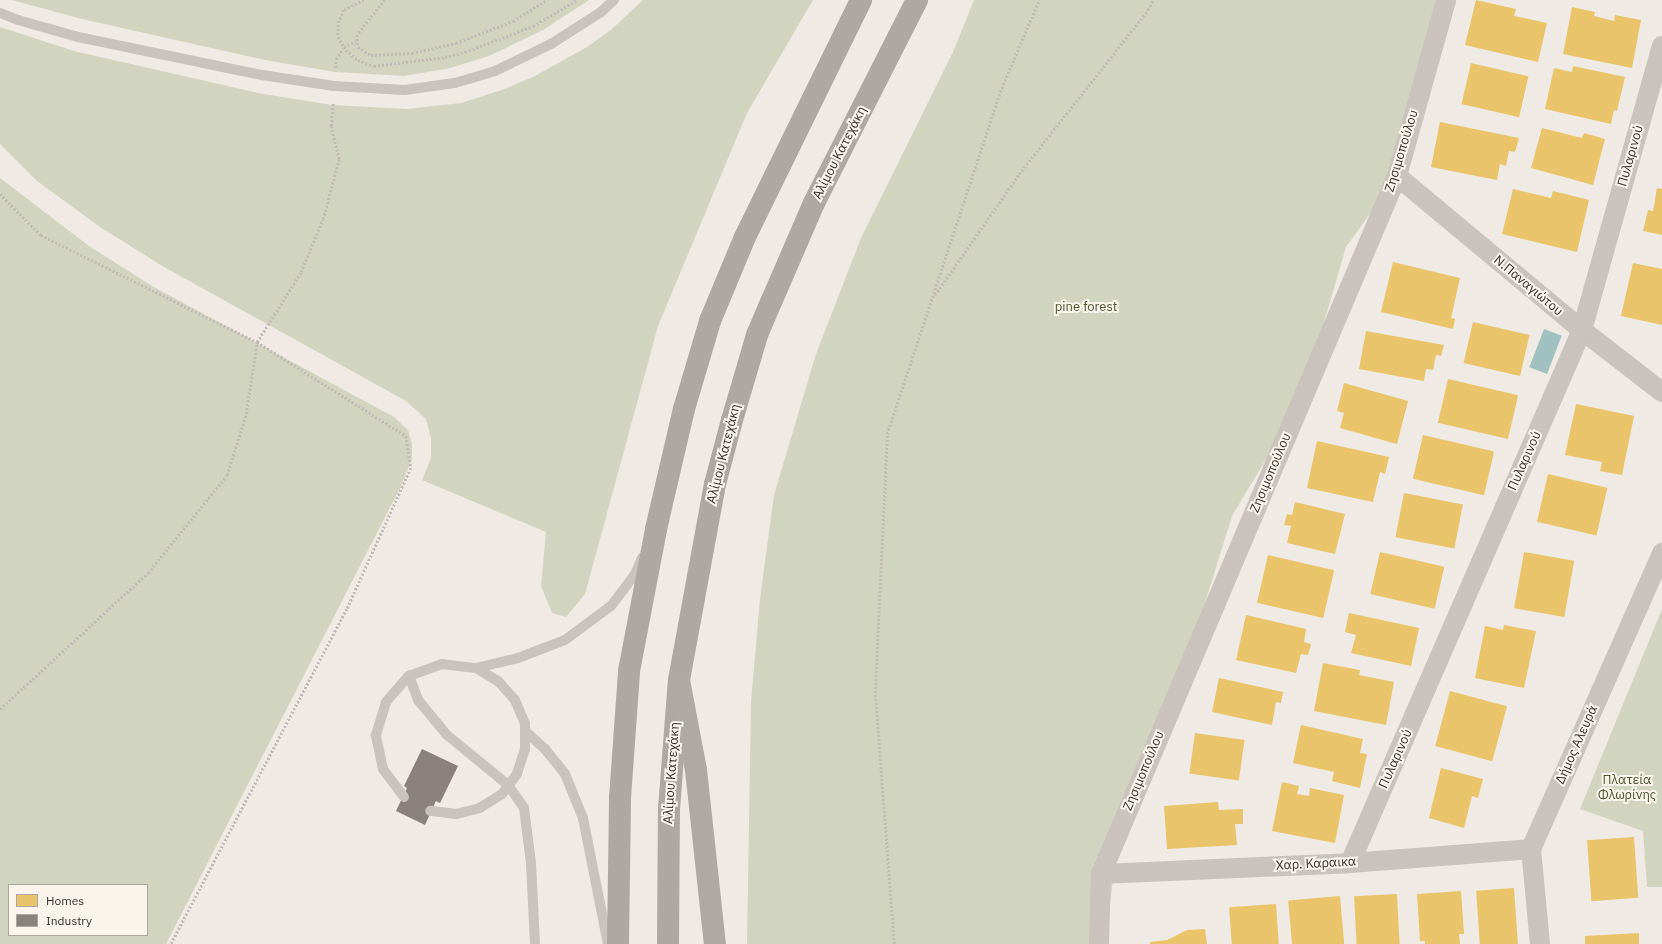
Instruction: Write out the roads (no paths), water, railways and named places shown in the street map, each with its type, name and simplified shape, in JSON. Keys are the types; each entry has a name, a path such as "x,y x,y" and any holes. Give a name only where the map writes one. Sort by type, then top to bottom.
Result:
{"highway":[{"path":"678,680 696,770 715,944"}],"main road":[{"path":"618,944 620,798 629,671 656,529 694,369 710,321 771,181 861,0"},
{"name":"Αλίμου Κατεχάκη","path":"668,944 669,809 678,680 715,484 756,335 814,203 917,0"}],"street":[{"name":"Ζησιμοπούλου","path":"1099,944 1101,874 1397,176 1446,0"},
{"name":"Πυλαρινού","path":"1350,863 1582,330 1662,46"},
{"name":"Ν.Παναγιώτου","path":"1397,176 1582,330 1662,392"},
{"name":"Δήμος Αλευρά","path":"1530,849 1662,553"},
{"name":"Χαρ. Καραικα","path":"1101,874 1350,863 1530,849"},
{"path":"1530,849 1540,944"}],"lane":[{"path":"0,13 18,20 78,37 262,75 334,86 405,90 455,83 495,71 563,36 614,0"},
{"path":"404,797 382,769 376,735 386,702 409,676 442,664 476,668 518,658 565,640 611,606 634,576 656,529"},
{"path":"430,811 456,814 480,808 502,794 517,774 525,749 525,731 515,700 498,681 476,668"},
{"path":"409,676 418,700 447,735 508,785 524,808 531,863 535,944"},
{"path":"525,731 545,749 565,774 583,818 608,944"}],"water":[{"path":"1544,329 1562,336 1547,374 1529,367"}],"park label":[{"name":"pine forest","path":"1086,307"},
{"name":"Πλατεία Φλωρίνης","path":"1627,788"}]}
